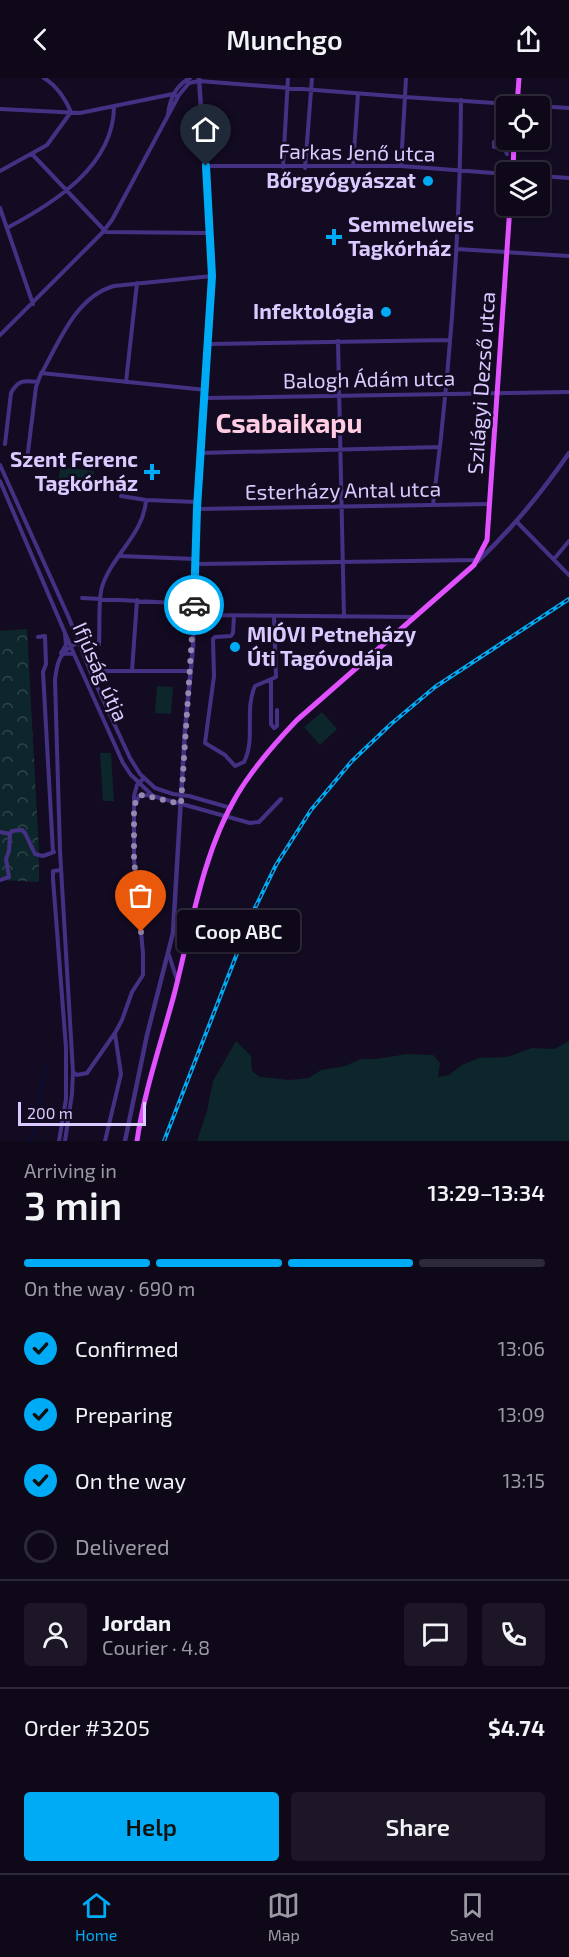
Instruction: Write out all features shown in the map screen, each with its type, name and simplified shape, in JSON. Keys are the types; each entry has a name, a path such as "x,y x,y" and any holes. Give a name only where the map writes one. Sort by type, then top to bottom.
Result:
{"main road":[{"path":"518,96 519,78"},
{"name":"Szilágyi Dezső utca","path":"475,562 488,535 509,216"},
{"path":"137,1141 145,1100 178,981 177,971 198,895 227,815 243,786 276,743 319,699 475,562"}],"street":[{"path":"44,78 60,92 71,112"},
{"path":"0,335 33,304 112,220 166,121 177,87 190,78"},
{"path":"283,167 288,78"},
{"path":"305,168 312,78"},
{"path":"401,166 406,78"},
{"path":"0,109 80,113 176,95 189,83 199,80 496,103"},
{"path":"125,1141 147,1035 173,933 194,615 197,502 212,276 199,80"},
{"path":"352,166 358,93"},
{"path":"433,505 445,394 456,249 460,170 460,100"},
{"path":"7,228 54,200 90,166 106,146 111,132 114,106"},
{"path":"550,107 569,108"},
{"path":"0,171 47,145 71,112"},
{"path":"494,142 494,147 496,147"},
{"path":"32,154 104,230 111,233 209,233"},
{"name":"Farkas Jenő utca","path":"206,166 305,168 401,166 496,173"},
{"path":"550,177 569,178"},
{"path":"0,208 33,304"},
{"path":"456,249 569,256"},
{"path":"27,460 41,373 78,311 89,299 106,288 212,276"},
{"path":"126,382 137,283"},
{"path":"209,344 449,340"},
{"path":"338,341 344,617"},
{"path":"41,373 206,390"},
{"path":"4,444 11,393 21,381 38,382"},
{"name":"Balogh Ádám utca","path":"205,398 569,392"},
{"path":"200,453 440,447"},
{"path":"120,556 195,561 475,562 516,521 549,482 569,453"},
{"name":"Ifjúság útja","path":"0,465 130,758 144,778 155,788 231,808"},
{"name":"Ifjúság útja","path":"0,482 123,763 151,796"},
{"path":"121,496 146,500 197,502"},
{"path":"99,644 102,588 116,560 142,521 146,500"},
{"name":"Esterházy Antal utca","path":"197,508 490,504"},
{"path":"516,521 569,574"},
{"path":"485,545 497,540"},
{"path":"554,559 569,541"},
{"path":"82,598 194,604"},
{"path":"132,671 137,600"},
{"path":"194,615 414,617"},
{"path":"234,616 231,636 213,639 214,676 205,743 225,755 235,766 244,762 250,750 250,697 255,686 276,677 274,616"},
{"name":"Ifjúság útja","path":"69,618 77,643 84,655"},
{"path":"64,1141 72,1094 73,1072 60,851 56,663 66,645 65,630"},
{"path":"38,637 45,636 46,664 43,672 53,852"},
{"path":"61,653 77,643"},
{"path":"61,653 74,654"},
{"path":"105,671 190,671"},
{"path":"271,680 271,724 274,728 277,726 278,710"},
{"path":"45,705 56,705"},
{"path":"48,747 58,747"},
{"path":"73,1072 77,1075 87,1073 115,1033 132,992 143,975 134,859 134,796 138,783 144,778"},
{"path":"134,807 139,796 151,796 250,823 259,822 281,799"},
{"path":"0,832 10,834 21,830 25,833 35,854 43,856 60,851"},
{"path":"0,879 9,877 6,859 10,834"},
{"path":"59,1141 66,1100 66,1048 53,871 61,870"},
{"path":"169,955 177,971"},
{"path":"105,1141 121,1074 115,1033"},
{"path":"65,1059 72,1058"}],"green space":[{"path":"60,467 94,471 92,491 58,488"},
{"path":"27,629 39,882 0,880 0,631"},
{"path":"157,686 173,687 171,714 155,713"},
{"path":"322,712 337,729 320,745 304,727"},
{"path":"100,753 111,753 114,801 103,801"},
{"path":"236,1041 251,1056 252,1071 260,1077 290,1080 309,1078 321,1070 345,1066 361,1059 408,1054 433,1055 440,1063 438,1077 449,1075 462,1065 479,1058 507,1057 532,1048 554,1049 569,1041 569,1141 197,1141 207,1111 213,1081"}],"waterway":[{"path":"45,742 45,749"},
{"path":"31,1141 46,1065"}],"railway":[{"path":"164,1141 254,910 276,865 311,810 352,761 435,687 569,599"}],"way so far":[{"path":"141,932 134,859 134,807 137,798 142,795 181,804 194,605"}],"place":[{"name":"Bőrgyógyászat","path":"428,181"},
{"name":"Semmelweis Tagkórház","path":"334,237"},
{"name":"Infektológia","path":"386,312"},
{"name":"Szent Ferenc Tagkórház","path":"152,472"},
{"name":"MIÓVI Petneházy Úti Tagóvodája","path":"235,647"},
{"name":"Coop ABC","path":"141,932"}],"district":[{"name":"Csabaikapu","path":"289,424"}],"route":[{"path":"194,605 197,508 212,276 206,166"}]}
